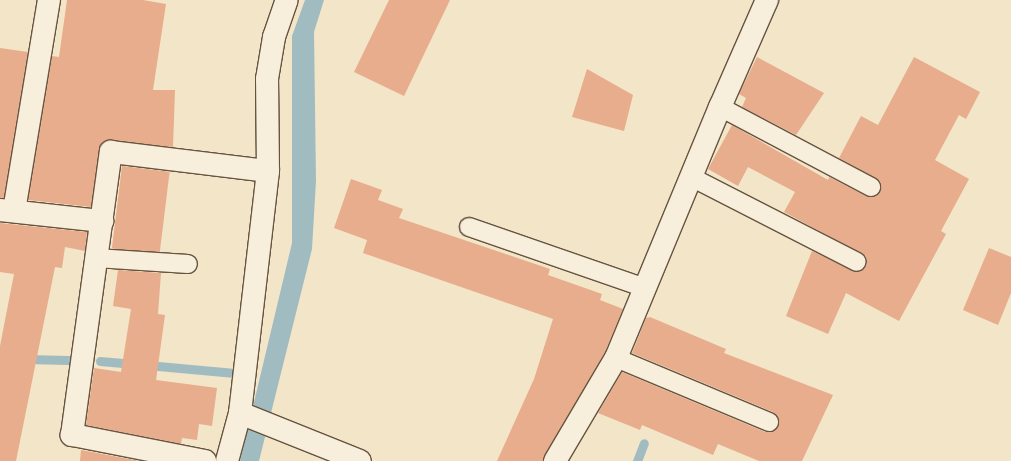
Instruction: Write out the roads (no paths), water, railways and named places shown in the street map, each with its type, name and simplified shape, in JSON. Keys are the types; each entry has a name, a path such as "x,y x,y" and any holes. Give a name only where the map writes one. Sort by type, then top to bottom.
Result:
{"street":[{"path":"48,0 7,211 102,221"},
{"path":"227,461 244,414 268,171 267,79 274,37 287,0"},
{"path":"555,461 616,358 720,107 767,0"},
{"path":"205,461 72,435 111,152 268,171"},
{"path":"244,414 360,461"}],"lane":[{"path":"720,107 871,187"},
{"path":"691,177 857,262"},
{"path":"469,227 645,288"},
{"path":"96,258 188,264"},
{"path":"616,358 769,422"}],"water":[{"path":"305,0 324,0 314,32 316,181 312,249 259,461 240,461 292,243 292,36"}],"waterway":[{"path":"25,359 68,360"},
{"path":"100,361 134,364"},
{"path":"147,365 235,373"},
{"path":"637,461 644,443"}]}
